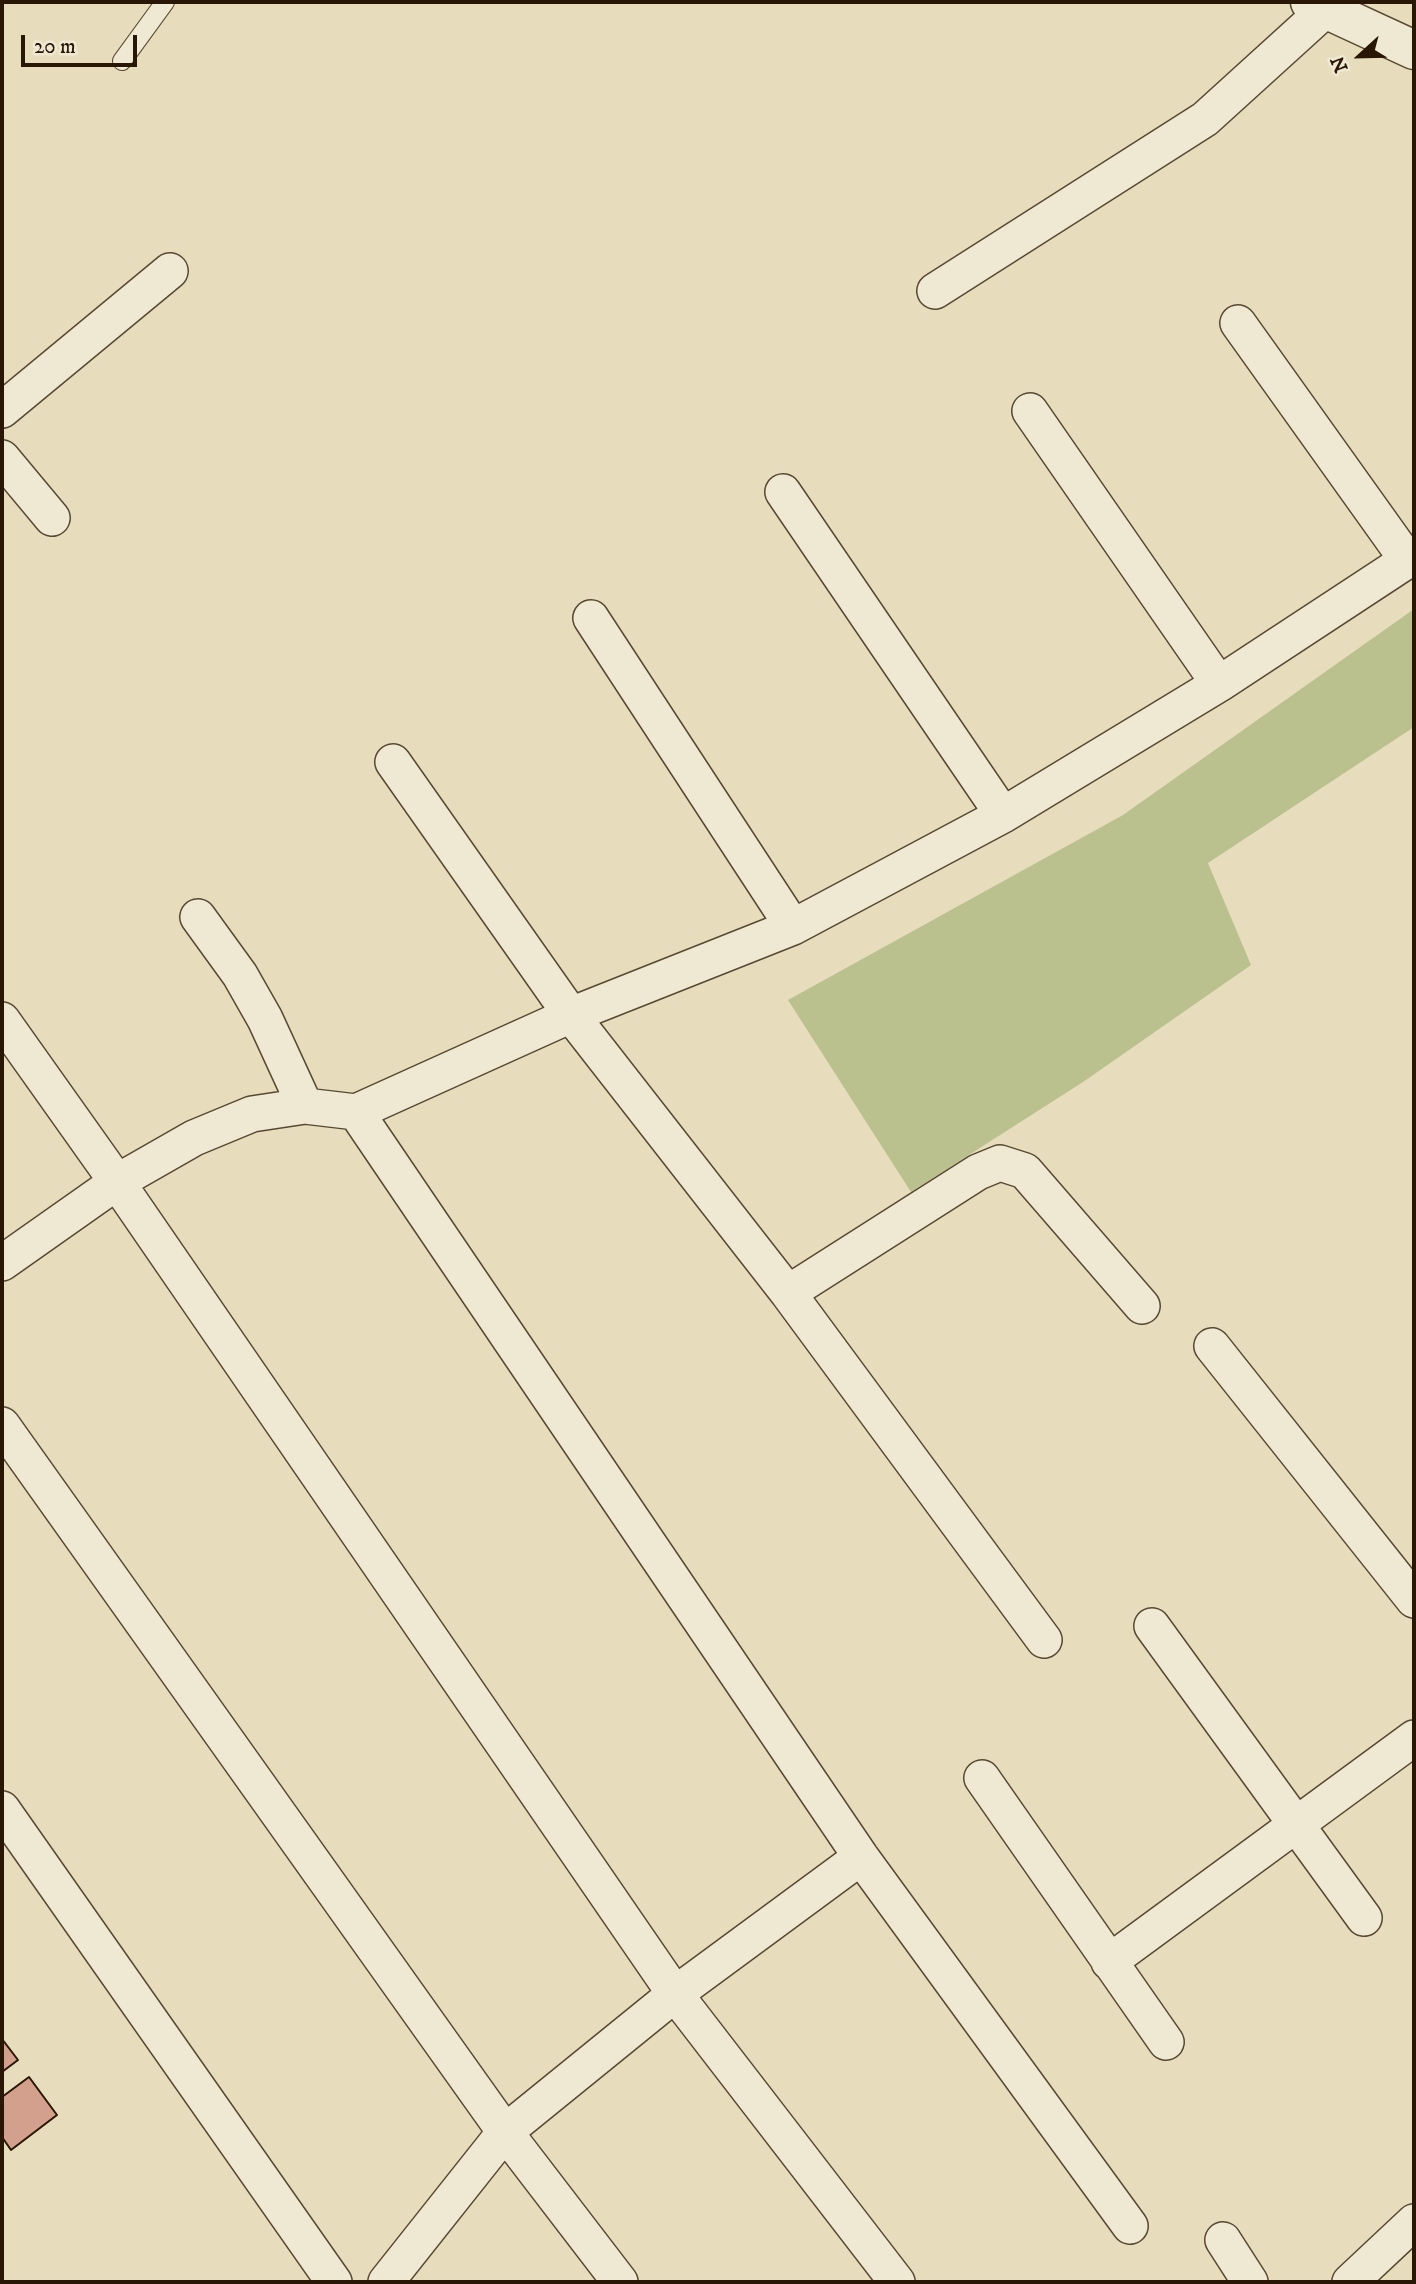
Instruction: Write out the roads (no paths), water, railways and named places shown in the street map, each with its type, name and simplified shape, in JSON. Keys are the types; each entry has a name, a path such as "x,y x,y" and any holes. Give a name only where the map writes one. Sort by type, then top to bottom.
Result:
{"street":[{"path":"935,291 1205,119 1317,6 1414,50"},
{"path":"2,410 170,271"},
{"path":"2,1263 117,1182 194,1138 252,1114 305,1106 356,1112 570,1015 793,927 1003,815 1219,684 1411,559 1238,323"},
{"path":"1030,411 1219,684"},
{"path":"2,458 52,518"},
{"path":"783,492 1003,815"},
{"path":"591,618 793,927"},
{"path":"393,762 570,1015 788,1293 1044,1640"},
{"path":"198,917 240,975 265,1019 305,1106"},
{"path":"2,1020 117,1182 675,1994 897,2282"},
{"path":"356,1112 861,1857 1130,2226"},
{"path":"788,1293 978,1172 1000,1163 1025,1171 1142,1306"},
{"path":"1212,1346 1414,1600"},
{"path":"2,1425 505,2132 620,2282"},
{"path":"1152,1626 1364,1919"},
{"path":"1109,1962 1414,1738"},
{"path":"982,1778 1166,2042"},
{"path":"2,1809 334,2282"},
{"path":"386,2282 505,2132 675,1994 861,1857"},
{"path":"1350,2282 1414,2222"},
{"path":"1223,2240 1250,2282"}],"lane":[{"path":"122,61 164,2"}]}
